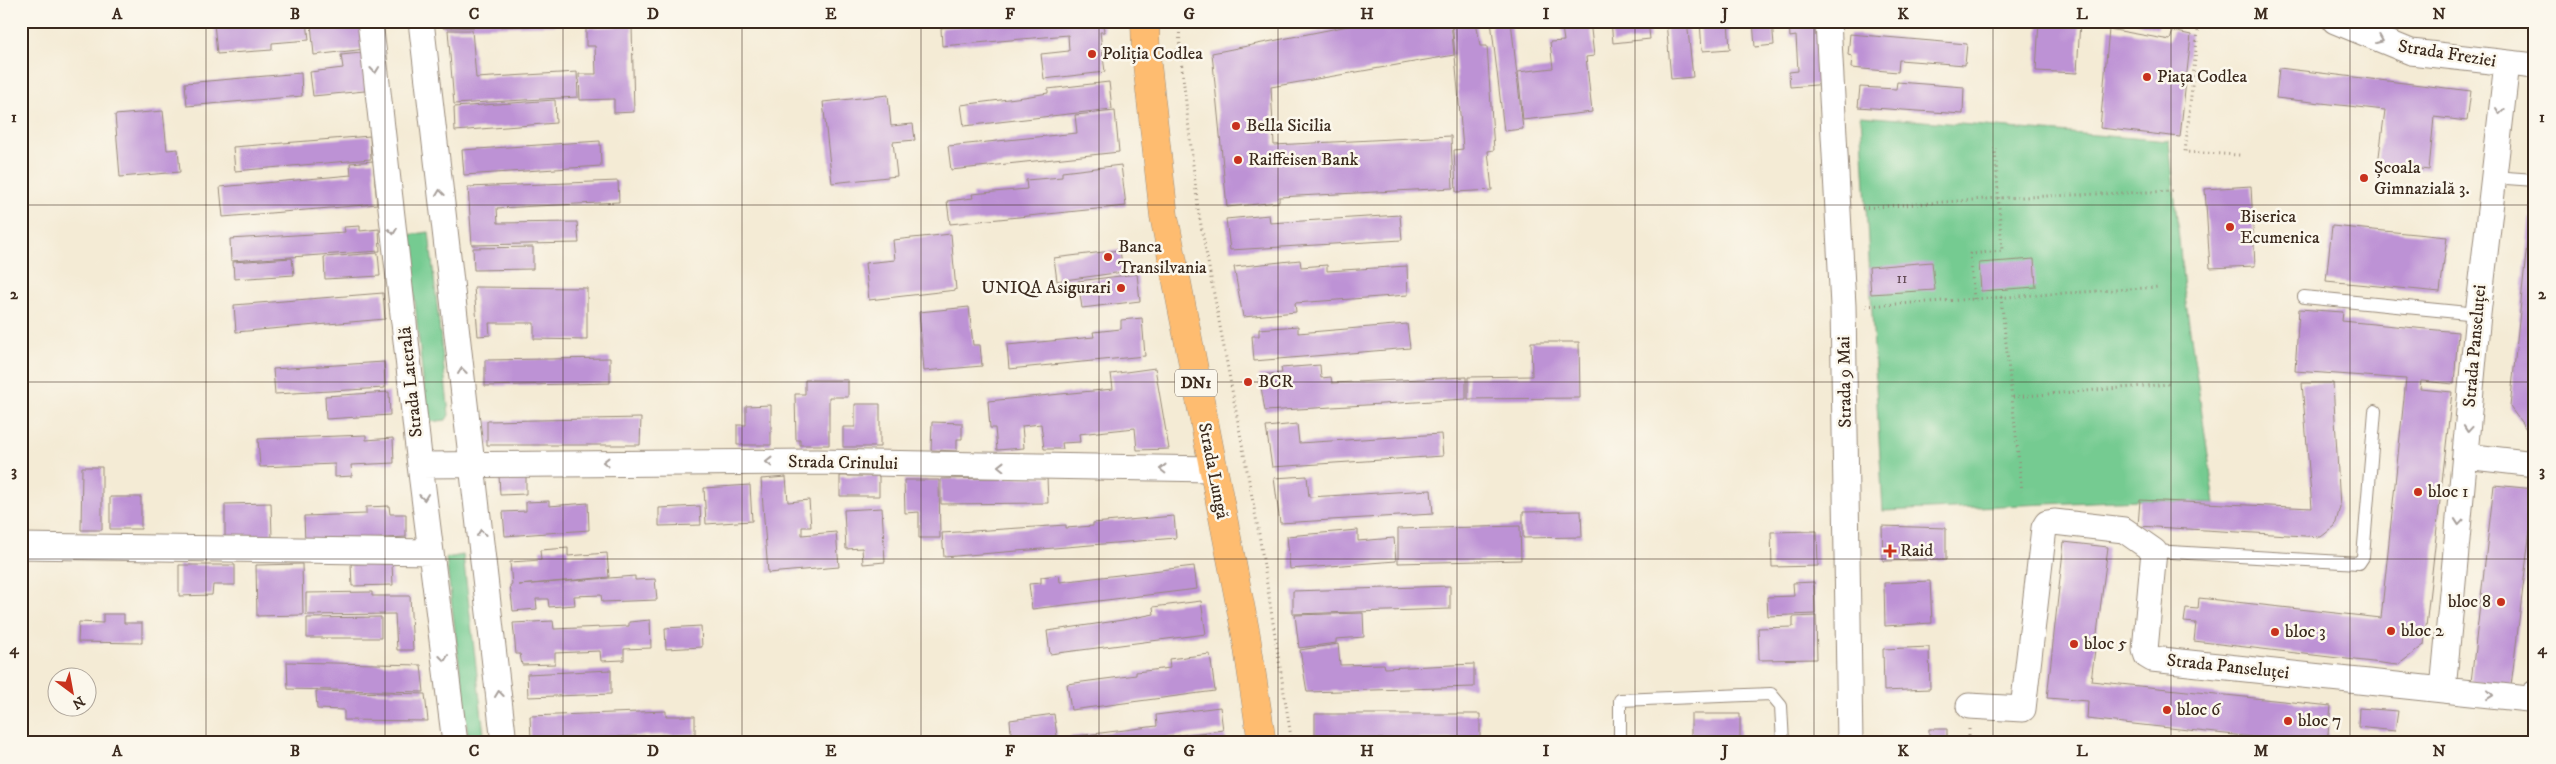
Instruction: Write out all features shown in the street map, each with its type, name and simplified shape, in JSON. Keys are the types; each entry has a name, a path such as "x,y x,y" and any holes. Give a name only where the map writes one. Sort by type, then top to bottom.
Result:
{"highway":[{"name":"Strada Lungă","path":"1145,21 1146,55 1164,216 1246,635 1262,743"}],"street":[{"name":"Strada Laterală","path":"370,21 420,465 455,743"},
{"path":"421,21 504,743"},
{"name":"Strada 9 Mai","path":"1828,21 1843,306 1850,743"},
{"name":"Strada Freziei","path":"2335,21 2411,52 2535,66"},
{"name":"Strada Panseluței","path":"2443,690 2478,314 2492,177 2507,63"},
{"path":"2465,456 2535,464"},
{"name":"Strada Crinului","path":"420,465 473,463 817,462 1212,469"},
{"path":"1969,706 2018,710 2023,709 2026,704 2044,528 2047,523 2054,522 2124,530 2154,551"},
{"path":"21,546 431,552"},
{"name":"Strada Panseluței","path":"2154,551 2145,650 2146,656 2152,659 2528,699 2535,693"}],"lane":[{"path":"2492,177 2535,180"},
{"path":"2304,297 2478,314"},
{"path":"2154,551 2359,563 2363,557 2375,411"},
{"path":"1620,743 1620,700 1771,694 1781,706 1783,743"}],"path":[{"path":"2199,21 2185,152 2240,155"},
{"path":"1180,50 1198,209 1259,534 1292,743"},
{"path":"1974,299 1970,254 2002,251 1995,148"},
{"path":"1839,209 1999,198 2174,191"},
{"path":"1843,306 2160,287"},
{"path":"2001,297 2022,490"},
{"path":"2013,397 2169,384"}],"green space":[{"path":"1861,116 2169,141 2184,289 2215,503 2140,500 1883,511"},
{"path":"429,232 449,415 446,420 430,422 427,418 408,235"},
{"path":"463,555 485,743 469,743 446,558"}],"building":[{"path":"217,21 307,21 309,40 272,43 272,50 217,54 214,23"},
{"path":"336,21 363,21 366,49 314,55 311,24"},
{"path":"442,21 568,21 568,25 443,28"},
{"path":"1103,21 1104,32 1100,32 1105,72 1044,79 1041,54 1069,51 1068,35 942,46 941,28 974,25 974,22"},
{"path":"1373,21 1451,21 1454,55 1271,87 1274,145 1451,136 1453,188 1279,197 1279,202 1227,207 1212,53"},
{"path":"1452,21 1476,21 1480,46 1487,46 1494,150 1488,151 1492,190 1456,192 1454,150 1463,149"},
{"path":"1491,21 1511,21 1523,129 1504,131"},
{"path":"1561,21 1590,21 1594,56 1586,57 1592,112 1523,120 1518,72 1553,68 1550,42 1564,41"},
{"path":"1611,21 1648,21 1650,39 1613,43"},
{"path":"1666,21 1687,21 1693,77 1671,79"},
{"path":"1700,21 1728,21 1730,49 1702,51"},
{"path":"1753,21 1772,21 1774,45 1755,47"},
{"path":"1789,21 1824,21 1828,84 1790,87 1789,72 1798,71 1796,36 1790,37"},
{"path":"2039,21 2080,21 2077,73 2036,71"},
{"path":"2133,21 2160,21 2157,29"},
{"path":"2179,21 2195,21 2195,26"},
{"path":"2492,21 2535,21 2535,27 2492,23"},
{"path":"632,26 634,112 614,113 614,99 580,100 579,74 596,74 595,46 586,46 586,28"},
{"path":"2109,29 2170,40 2173,31 2191,35 2180,137 2100,128"},
{"path":"448,30 472,30 476,78 577,72 578,97 454,104"},
{"path":"1850,34 1967,44 1965,65 1899,60 1898,72 1851,68 1852,56 1848,55"},
{"path":"371,52 375,90 313,96 310,72 343,68 341,55"},
{"path":"2279,68 2471,91 2467,121 2434,117 2429,170 2378,164 2385,110 2276,98"},
{"path":"301,73 302,96 187,106 185,83"},
{"path":"1109,82 1112,109 964,126 961,105 1048,93 1048,89"},
{"path":"1897,82 1964,87 1963,114 1858,107 1860,87 1896,89"},
{"path":"888,95 891,126 913,124 915,140 893,142 897,176 832,183 823,102"},
{"path":"555,100 556,123 455,131 454,107"},
{"path":"163,111 167,150 178,149 180,172 120,177 115,115"},
{"path":"1115,111 1119,152 951,170 948,146 1077,133 1075,115"},
{"path":"370,136 371,159 235,171 233,147"},
{"path":"600,141 601,166 464,175 462,150"},
{"path":"373,161 377,204 223,217 220,187 351,175 350,163"},
{"path":"1121,165 1126,206 950,224 947,201 973,198 972,194 1027,189 1026,180 1062,177 1062,172"},
{"path":"618,181 619,202 497,208 498,223 577,222 579,243 472,245 468,187"},
{"name":"Biserica Ecumenica","path":"2251,186 2255,266 2210,268 2205,189"},
{"path":"2531,206 2535,206 2535,433 2529,433 2510,407"},
{"path":"1269,215 1270,223 1400,215 1402,240 1230,250 1226,219"},
{"path":"360,226 360,231 379,229 380,251 231,261 230,239 345,232 344,227"},
{"path":"2332,226 2447,237 2440,292 2326,281"},
{"path":"951,234 956,290 869,300 865,263 895,260 893,240"},
{"path":"533,247 533,269 474,270 473,248"},
{"path":"1120,250 1123,272 1057,281 1054,258"},
{"path":"378,253 380,276 325,279 324,257"},
{"path":"292,258 294,275 234,279 233,262"},
{"path":"2034,259 2036,287 1981,291 1979,263"},
{"path":"1300,260 1301,267 1327,265 1327,271 1407,266 1408,295 1295,303 1296,312 1243,317 1234,267"},
{"path":"1932,262 1935,290 1871,294 1869,267"},
{"path":"1137,274 1140,301 1082,308 1078,281"},
{"path":"474,287 587,288 587,340 534,339 534,323 489,323 490,335 478,336"},
{"path":"383,293 385,319 236,332 234,305"},
{"path":"969,307 973,345 980,345 982,366 924,371 919,312"},
{"path":"2299,309 2343,312 2342,321 2458,332 2454,384 2421,381 2420,389 2452,392 2424,645 2398,665 2194,641 2196,623 2184,622 2186,608 2198,609 2199,598 2381,618 2406,379 2295,371"},
{"path":"1142,318 1145,356 1009,369 1007,345 1094,337 1093,332 1121,329 1121,320"},
{"path":"1407,324 1410,348 1254,361 1252,336 1259,336 1259,329 1298,326 1298,333"},
{"path":"1531,342 1579,342 1580,398 1468,399 1468,377 1532,376"},
{"path":"610,358 610,383 485,386 485,360"},
{"path":"384,362 385,388 275,394 273,369"},
{"path":"1320,365 1321,378 1331,377 1332,383 1466,377 1466,399 1265,411 1259,375 1282,373 1281,368"},
{"path":"1155,368 1169,449 1137,450 1135,428 1079,434 1080,442 1062,443 1063,449 1044,449 1041,424 1022,426 1024,448 997,450 995,428 990,428 988,401 1113,389 1111,374"},
{"path":"805,380 848,380 848,397 829,397 829,445 800,445 800,440 796,440 795,394 805,394"},
{"path":"2302,383 2333,383 2340,507 2335,526 2321,537 2138,526 2140,500 2312,508"},
{"path":"389,392 390,415 326,419 325,396"},
{"path":"855,404 880,404 880,447 843,447 843,427 855,427"},
{"path":"771,405 771,445 737,445 737,425 746,425 746,406"},
{"path":"641,418 640,445 487,445 487,421"},
{"path":"932,422 962,423 962,439 957,439 957,451 931,450"},
{"path":"1297,424 1299,443 1441,434 1443,456 1272,467 1266,427"},
{"path":"366,435 366,440 393,438 394,463 351,465 352,476 335,477 335,464 260,467 258,439"},
{"path":"82,467 102,467 102,530 81,530"},
{"path":"526,474 526,494 500,495 499,475"},
{"path":"840,476 879,476 879,496 840,496"},
{"path":"1307,476 1309,497 1431,490 1433,514 1280,523 1274,478"},
{"path":"786,477 788,502 809,500 811,527 802,527 802,535 836,532 839,567 768,573 761,479"},
{"path":"1047,477 1048,503 941,504 941,479"},
{"path":"904,480 939,480 940,538 919,538 919,512 905,513"},
{"path":"750,485 752,521 706,524 704,488"},
{"name":"bloc 8","path":"2494,485 2535,489 2535,531 2530,530 2511,686 2471,682"},
{"path":"110,497 141,497 141,529 110,529"},
{"path":"549,501 549,506 588,503 589,530 505,536 503,512 526,511 526,502"},
{"path":"271,503 272,538 225,539 225,504"},
{"path":"389,506 390,514 406,514 406,537 305,542 304,516 366,514 366,507"},
{"path":"700,506 701,525 659,526 659,508"},
{"path":"882,508 885,562 863,564 862,548 846,549 844,510"},
{"path":"1581,511 1582,537 1523,538 1523,512"},
{"path":"1174,516 1176,538 944,557 942,533 1066,525 1066,528 1093,526 1093,523"},
{"path":"1520,526 1521,560 1398,563 1398,529"},
{"path":"1882,526 1946,528 1946,560 1883,561"},
{"path":"1358,530 1358,541 1394,538 1396,561 1290,569 1287,536"},
{"path":"1817,531 1818,566 1772,567 1771,532"},
{"path":"2064,542 2108,547 2091,681 2331,706 2327,743 2308,743 2087,719 2088,701 2047,698"},
{"path":"568,548 568,556 607,553 609,577 519,585 635,576 635,580 655,579 657,600 602,602 601,595 574,596 575,605 549,607 548,599 536,599 537,609 513,611 510,562 541,560 540,550"},
{"path":"392,563 393,585 352,586 351,564"},
{"path":"302,564 303,615 257,616 256,565"},
{"path":"179,565 235,565 235,585 213,585 212,595 179,596"},
{"path":"1194,566 1197,589 1032,609 1029,584 1041,583 1041,577 1059,575 1060,582"},
{"path":"1930,581 1932,623 1885,626 1884,583"},
{"path":"1814,582 1815,614 1768,616 1767,597 1794,596 1793,583"},
{"path":"1450,586 1450,609 1293,614 1293,591"},
{"path":"372,592 372,596 410,596 413,650 397,650 395,614 306,615 306,593"},
{"path":"1201,601 1206,634 1050,654 1047,631 1154,614 1153,607"},
{"path":"1363,613 1364,637 1336,639 1336,643 1299,648 1295,615"},
{"path":"103,614 124,614 124,623 142,623 142,643 78,642 79,622 103,623"},
{"path":"1816,616 1817,659 1759,660 1758,628 1793,627 1793,617"},
{"path":"381,617 381,638 307,638 307,618"},
{"path":"650,620 651,648 624,649 624,660 601,661 600,651 555,653 555,664 522,665 520,654 516,654 513,623 553,621 554,629 629,626 629,622"},
{"path":"701,626 702,647 666,649 665,628"},
{"path":"1338,644 1340,665 1384,664 1385,668 1474,664 1474,687 1307,692 1300,650"},
{"path":"1929,647 1930,689 1884,691 1883,649"},
{"path":"1210,654 1215,691 1071,710 1067,684 1136,675 1136,672 1170,668 1169,659"},
{"path":"287,662 421,665 424,692 288,689"},
{"path":"611,670 611,694 528,697 527,674"},
{"path":"316,691 425,694 428,721 344,720 344,710 317,709"},
{"path":"1220,707 1223,730 1162,738 1163,743 1062,743 1061,738 1157,726 1156,715"},
{"path":"2359,708 2398,711 2395,731 2358,727"},
{"path":"666,711 666,716 695,716 695,734 531,740 530,716"},
{"path":"1054,714 1058,743 1012,743 1010,720"},
{"path":"1315,714 1480,714 1480,739 1315,739"},
{"path":"1691,714 1740,714 1740,743 1691,743"},
{"path":"1929,729 1947,729 1947,743 1929,743"},
{"path":"1225,735 1226,743 1170,743 1170,742"}],"place":[{"name":"Poliția Codlea","path":"1092,54"},
{"name":"Piața Codlea","path":"2147,77"},
{"name":"Bella Sicilia","path":"1236,126"},
{"name":"Raiffeisen Bank","path":"1238,160"},
{"name":"Școala Gimnazială 3.","path":"2364,178"},
{"name":"Biserica Ecumenica","path":"2230,227"},
{"name":"Banca Transilvania","path":"1108,257"},
{"name":"UNIQA Asigurari","path":"1121,288"},
{"name":"BCR","path":"1248,382"},
{"name":"bloc 1","path":"2418,492"},
{"name":"Raid","path":"1890,551"},
{"name":"bloc 8","path":"2501,602"},
{"name":"bloc 2","path":"2391,631"},
{"name":"bloc 3","path":"2275,632"},
{"name":"bloc 5","path":"2074,644"},
{"name":"bloc 6","path":"2167,710"},
{"name":"bloc 7","path":"2288,721"}]}
